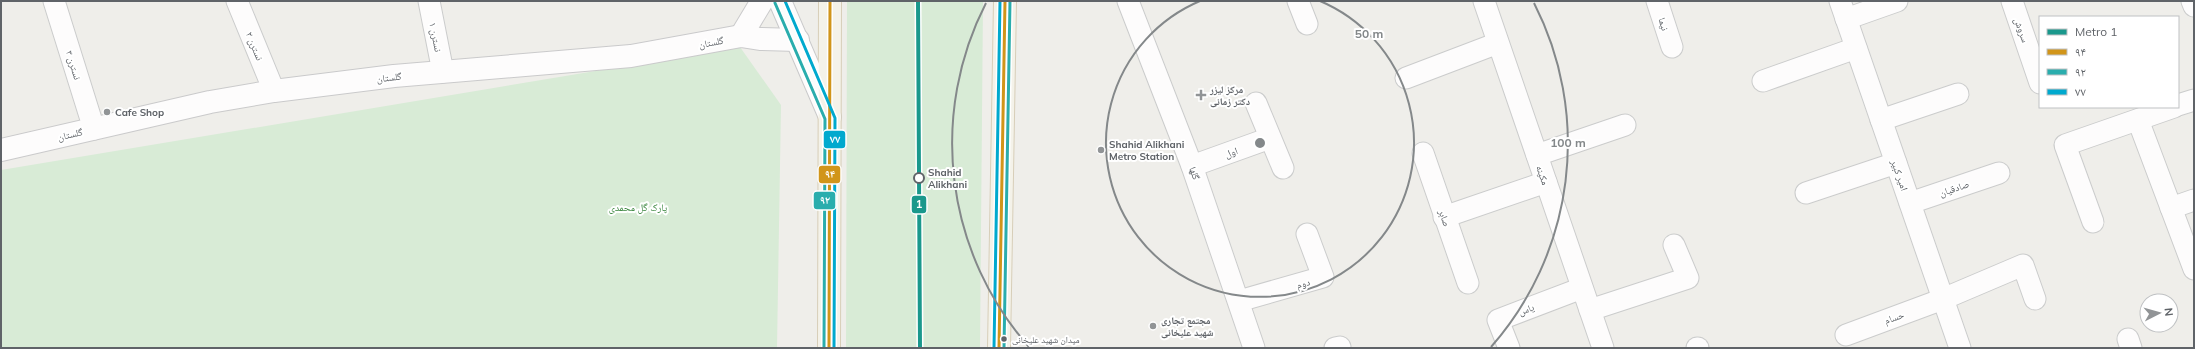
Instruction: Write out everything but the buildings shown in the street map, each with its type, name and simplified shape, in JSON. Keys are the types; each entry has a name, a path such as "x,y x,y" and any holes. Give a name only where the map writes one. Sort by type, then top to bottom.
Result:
{"main road":[{"path":"829,348 830,1"},
{"path":"999,348 1005,1"}],"street":[{"name":"نسترن ۳","path":"54,1 94,129"},
{"name":"نسترن ۲","path":"237,1 274,91"},
{"name":"نسترن ۱","path":"429,1 443,72"},
{"path":"741,36 762,1"},
{"path":"780,1 798,40 830,118"},
{"name":"گلها","path":"1128,1 1192,166 1239,300 1254,348"},
{"path":"1298,1 1307,24"},
{"name":"مکینه","path":"1484,1 1603,348"},
{"name":"نیما","path":"1657,1 1672,47"},
{"path":"1843,10 1897,1"},
{"name":"سروش","path":"2012,1 2039,79"},
{"path":"2192,1 2194,6"},
{"name":"امیر کبیر","path":"1843,10 1960,348"},
{"name":"گلستان","path":"1,150 210,102 274,91 443,72 631,56 741,36 760,39 798,40"},
{"path":"1406,78 1498,43"},
{"path":"1763,81 1856,48"},
{"path":"1881,120 1958,94"},
{"path":"2179,106 2194,100"},
{"path":"1256,103 1283,168"},
{"path":"2093,222 2065,146 2171,108"},
{"path":"2138,120 2194,269"},
{"path":"1537,156 1625,125"},
{"name":"اول","path":"1192,166 1270,138"},
{"name":"صابر","path":"1424,153 1444,217 1468,283"},
{"path":"1806,193 1896,163"},
{"name":"صادقیان","path":"1910,203 1999,173"},
{"path":"1444,217 1546,182"},
{"path":"2171,208 2194,200"},
{"name":"دوم","path":"1239,300 1323,277 1307,234"},
{"path":"1590,310 1688,278 1674,245"},
{"name":"حسام","path":"1846,335 1943,299 2023,265 2035,299"},
{"name":"یاس","path":"1509,348 1498,320 1582,288"}],"green space":[{"path":"847,1 983,1 980,348 846,348"},
{"name":"پارک گل محمدی","path":"740,47 781,105 777,348 1,348 1,170"}],"metro line":[{"name":"1","path":"918,1 920,348"}],"transit line":[{"name":"۷۷","path":"785,1 835,118 834,348"},
{"name":"۹۴","path":"829,348 830,1"},
{"name":"۷۷","path":"994,348 1000,1"},
{"name":"۹۴","path":"999,348 1005,1"},
{"name":"۹۲","path":"1004,348 1010,1"},
{"name":"۹۲","path":"775,3 825,119 824,348"}],"place":[{"name":"مرکز لیزر دکتر زمانی","path":"1201,95"},
{"name":"Cafe Shop","path":"107,112"},
{"name":"Shahid Alikhani Metro Station","path":"1101,150"},
{"name":"Shahid Alikhani","path":"919,178"},
{"name":"مجتمع تجاری شهید علیخانی","path":"1153,326"},
{"name":"میدان شهید علیخانی","path":"1004,339"}]}
